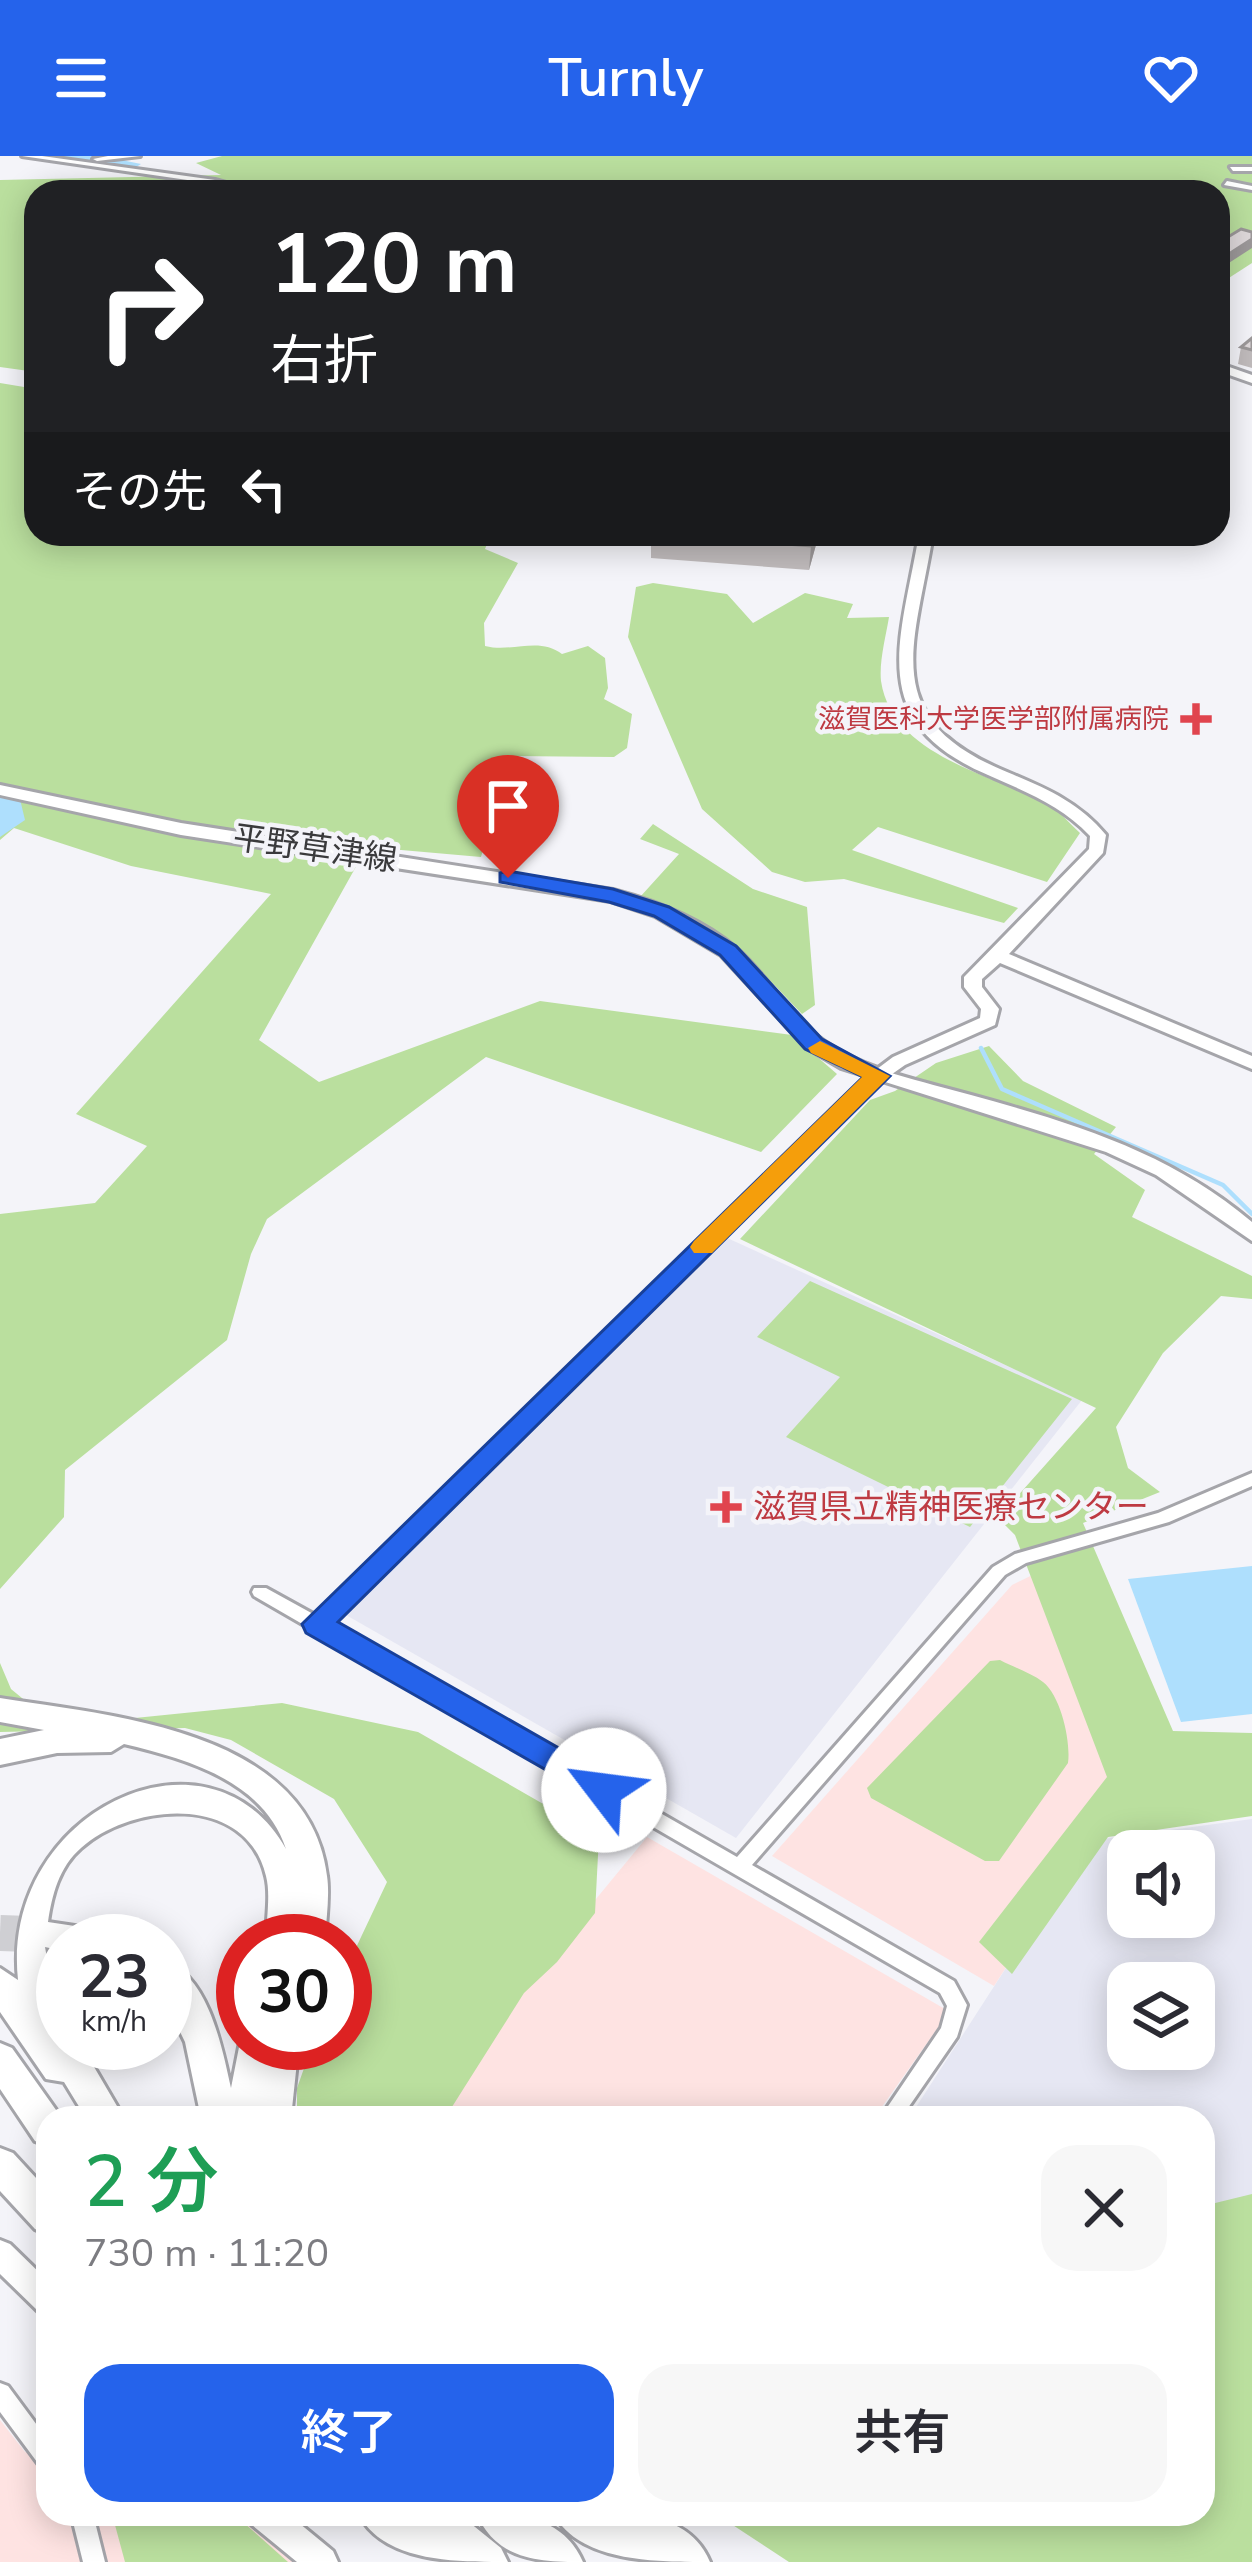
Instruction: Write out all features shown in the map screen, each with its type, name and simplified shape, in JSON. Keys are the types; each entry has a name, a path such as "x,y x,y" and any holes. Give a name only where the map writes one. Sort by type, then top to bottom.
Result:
{"highway":[{"path":"0,1710 112,1725 193,1749 259,1785 287,1812 305,1842 314,1873 310,1914"},
{"path":"0,1752 98,1738 193,1749"},
{"path":"99,2106 59,2040 33,1977 27,1911 52,1856 104,1814 136,1802 194,1797 224,1807 267,1837 280,1862 287,1892 285,1914"},
{"path":"0,1983 88,2106"},
{"path":"192,2017 215,2106"},
{"path":"0,2059 36,2112"},
{"path":"246,2106 251,2070"},
{"path":"274,2106 279,2070"},
{"path":"0,2165 36,2204"},
{"path":"396,2526 445,2562"},
{"path":"441,2526 487,2562"},
{"path":"513,2526 562,2562"},
{"path":"590,2526 638,2562"},
{"path":"637,2526 689,2562"}],"main road":[{"name":"平野草津線","path":"0,790 181,829 553,884 645,906 728,951 814,1044 878,1076 1036,1122 1173,1174 1222,1204 1252,1234"}],"street":[{"path":"26,156 110,160 136,156"},
{"path":"79,158 208,180"},
{"path":"1252,169 1230,177 1252,186"},
{"path":"317,1624 878,1076 899,1060 989,1021 990,1009 973,987 973,977 1097,850 1098,835 1073,808 972,763 946,746 915,713 905,689 904,669 924,546"},
{"path":"998,956 1252,1063"},
{"path":"739,1867 999,1571 1021,1558 1163,1518 1252,1479"},
{"path":"260,1592 947,1987 957,2005 950,2030 898,2106"},
{"path":"0,2254 36,2289"},
{"path":"0,2394 36,2442"},
{"path":"85,2526 94,2562"},
{"path":"278,2526 322,2562"}],"shaded area":[{"name":"滋賀県立精神医療センター","path":"725,1237 1082,1400 736,1838 346,1615"},
{"path":"1051,1566 1118,1778 1088,1841 994,1986 772,1856 1012,1585"},
{"path":"1252,1819 1252,2229 1215,2262 1215,2106 917,2106 1088,1841 1107,1838 1107,1938 1215,1938 1215,1830 1170,1830"},
{"path":"647,1837 945,2009 942,2022 882,2106 426,2106"},
{"path":"0,2420 25,2452 36,2455 36,2526 253,2526 295,2562 0,2562"}],"green space":[{"path":"222,156 1252,156 1252,263 1230,277 1230,180 24,180 24,370 0,367 0,180 221,175 196,163"},
{"path":"0,383 24,387 24,546 486,546 518,563 484,623 485,646 535,645 562,654 588,646 605,658 608,688 604,699 632,714 627,748 614,757 509,756 481,857 367,847 259,1040 319,1082 540,1001 792,1035 837,1074 761,1152 486,1057 267,1219 251,1254 227,1340 65,1470 64,1517 0,1589 0,1214 95,1203 147,1146 76,1114 271,894 131,866 14,828 0,840"},
{"path":"653,583 727,594 753,623 805,593 853,604 847,618 889,617 881,681 889,706 904,727 947,759 1045,802 1080,833 1047,882 878,827 852,850 1018,908 1004,923 844,879 805,882 772,872 702,809 628,637 636,587"},
{"path":"653,824 753,889 807,907 815,1005 802,1014 711,930 640,897 679,854 640,839"},
{"path":"989,1046 1023,1081 1116,1127 1094,1154 1145,1190 1132,1217 1252,1276 1252,1299 1221,1296 1163,1353 1116,1427 1128,1468 1160,1492 1083,1523 1173,1731 1252,1733 1252,1816 1156,1830 1107,1830 1107,1838 1012,1974 979,1942 1107,1777 1015,1535 998,1518 1096,1408 740,1239 870,1100 895,1091 936,1063"},
{"path":"810,1281 1072,1399 970,1527 786,1437 840,1377 757,1337"},
{"path":"1000,1660 1038,1679 1055,1698 1068,1743 1068,1763 999,1861 985,1861 871,1798 867,1788 990,1661"},
{"path":"0,1663 11,1689 56,1726 282,1703 418,1732 599,1836 595,1913 557,1962 524,1993 453,2106 297,2106 303,2070 372,2070 372,1914 387,1882 334,1799 231,1740 185,1728 0,1732"},
{"path":"1252,2194 1252,2562 789,2562 734,2526 1215,2526 1215,2203"},
{"path":"115,2526 248,2526 288,2562 125,2562"}],"water":[{"path":"1252,1566 1252,1714 1181,1722 1128,1579"}],"building":[{"path":"1241,229 1252,232 1252,239 1230,253 1230,236"}],"waterway":[{"path":"56,156 133,164"},
{"path":"0,797 10,800 12,820 0,829"},
{"path":"981,1048 1002,1089 1223,1185 1252,1214"}],"tunnel":[{"path":"0,1933 36,1934"}],"slow traffic":[{"path":"703,1247 878,1076 820,1048"}],"place":[{"name":"滋賀医科大学医学部附属病院","path":"1196,719"},
{"name":"滋賀県立精神医療センター","path":"726,1507"}],"route":[{"path":"508,878 613,896 662,912 728,951 814,1044 878,1076 317,1624 604,1790"}]}
